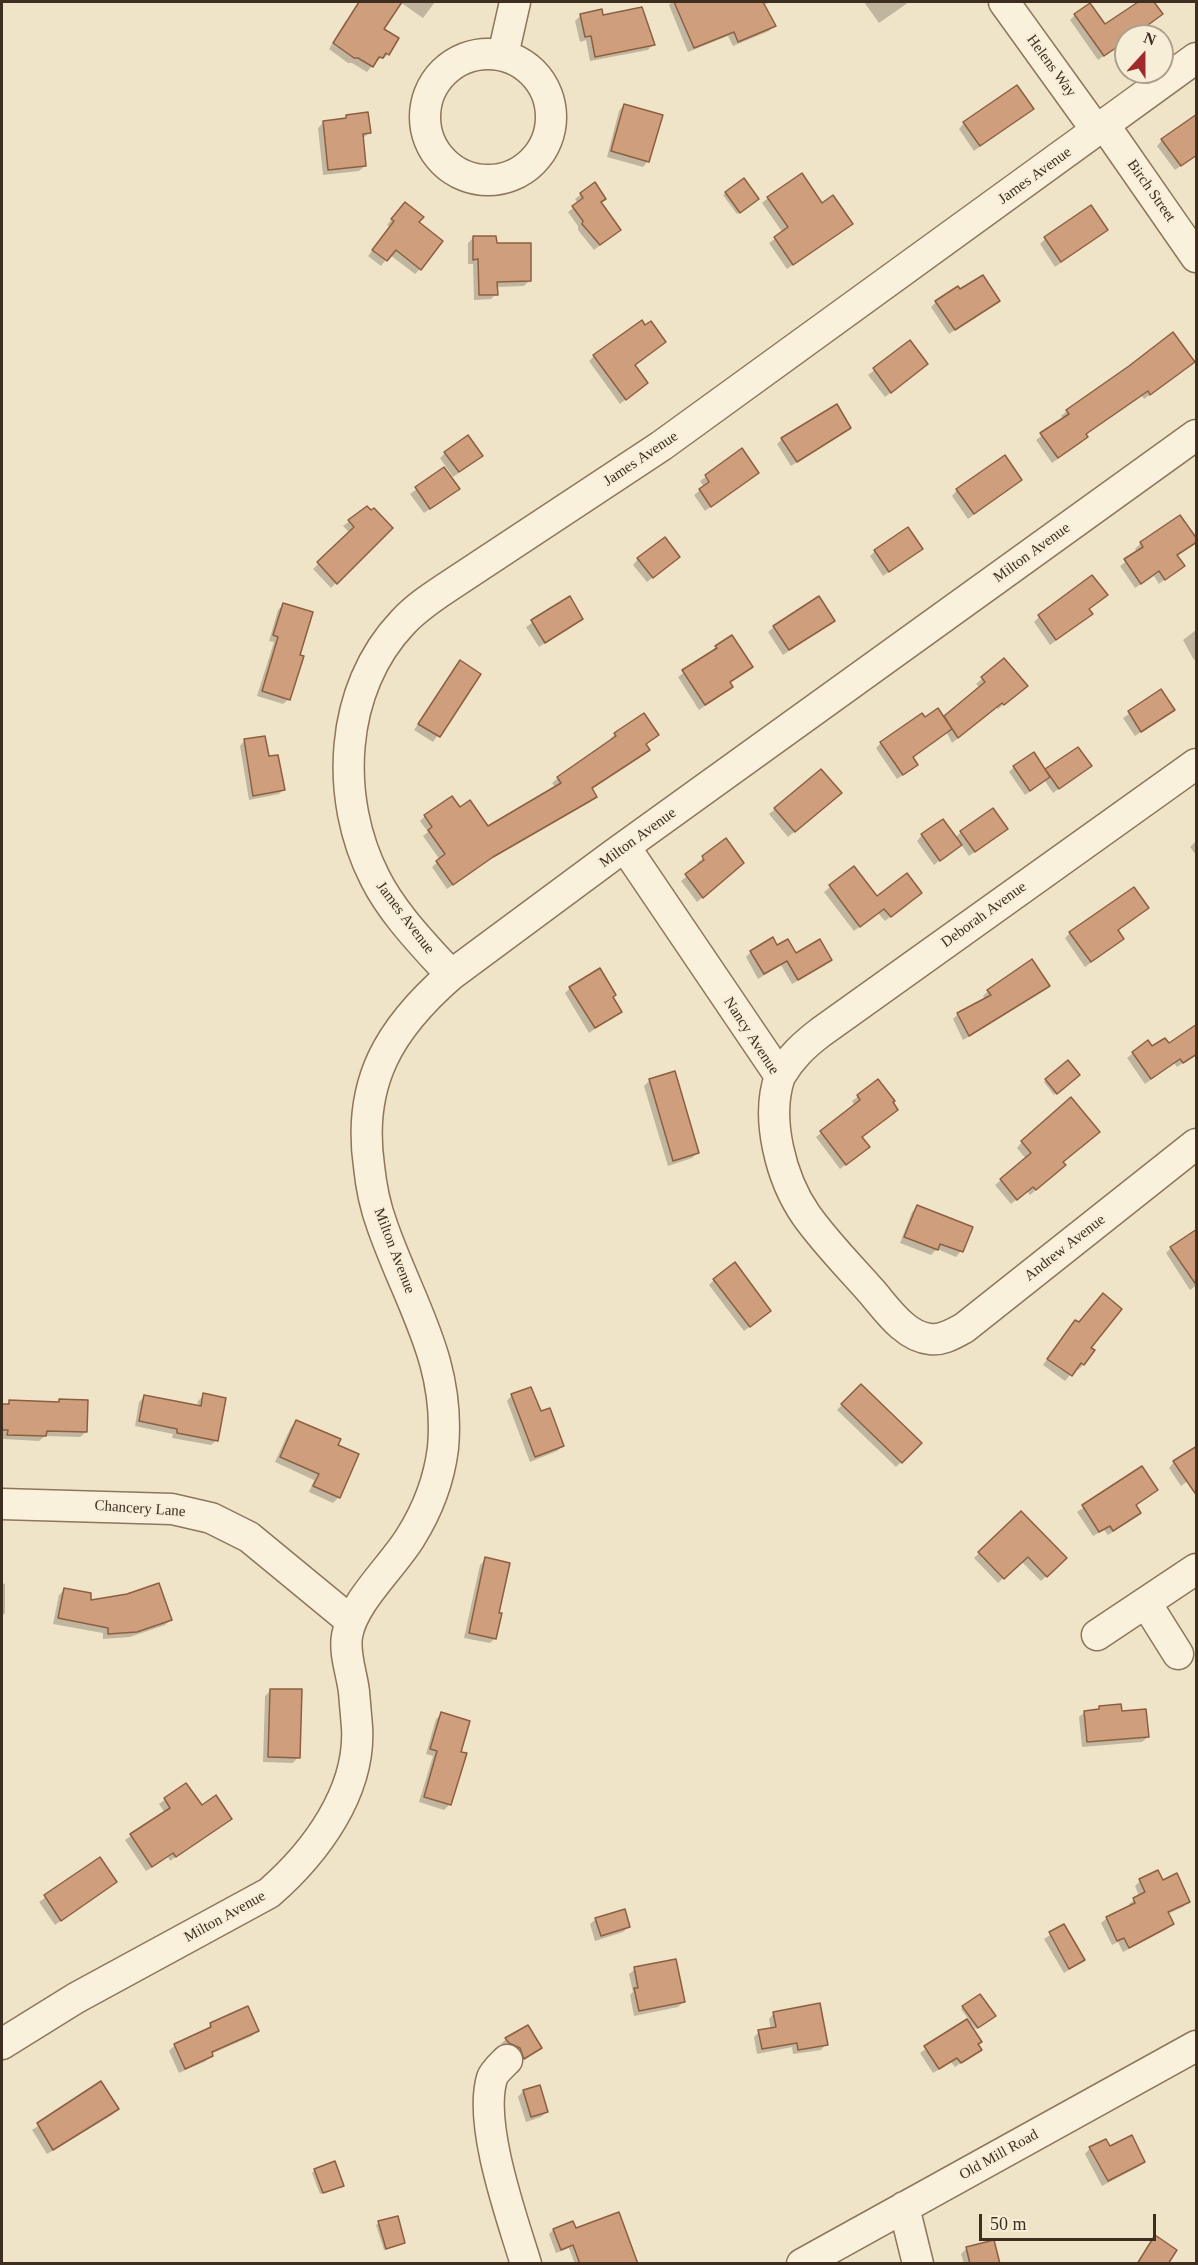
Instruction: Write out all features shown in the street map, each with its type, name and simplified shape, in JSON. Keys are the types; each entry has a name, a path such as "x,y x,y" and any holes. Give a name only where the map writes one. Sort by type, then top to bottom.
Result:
{"street":[{"path":"503,55 515,2"},
{"name":"Helens Way","path":"1004,2 1101,128"},
{"path":"476,55 503,55 525,65 544,87 551,112 548,137 533,161 519,172 506,177 484,179 459,174 446,165 430,141 425,117 429,93 435,81 451,65 476,55"},
{"name":"James Avenue","path":"451,975 392,906 375,879 359,840 354,818 348,755 354,716 360,693 376,658 402,622 426,602 661,446 1197,58"},
{"name":"Birch Street","path":"1101,128 1197,257"},
{"name":"Milton Avenue","path":"2,2044 76,1998 253,1903 276,1886 307,1856 335,1813 346,1787 354,1759 357,1730 347,1639 351,1621 409,1539 427,1506 438,1479 442,1451 444,1405 441,1383 420,1316 381,1225 371,1185 366,1129 369,1096 380,1064 402,1027 428,995 451,975 1197,435"},
{"name":"Deborah Avenue","path":"780,1076 796,1053 821,1032 1197,764"},
{"name":"Nancy Avenue","path":"625,847 780,1076 773,1103 776,1135 789,1184 805,1213 906,1329 929,1340"},
{"name":"Andrew Avenue","path":"929,1340 942,1339 964,1328 1197,1144"},
{"name":"Chancery Lane","path":"2,1504 172,1509 211,1518 249,1537 351,1621"},
{"path":"1097,1635 1197,1569"},
{"path":"1146,1603 1178,1654"},
{"name":"Old Mill Road","path":"802,2264 1197,2046"},
{"path":"507,2060 493,2077 490,2115 493,2143 502,2182 526,2264"},
{"path":"904,2207 918,2264"}],"building":[{"path":"359,2 402,2 384,29 399,38 389,55 386,53 383,58 379,57 373,67 354,58 333,43"},
{"path":"674,2 763,2 776,26 738,42 734,32 694,48"},
{"path":"1138,2 1154,2 1163,14 1149,24 1114,24 1114,49 1104,56 1074,14 1090,3 1105,24"},
{"path":"642,7 655,45 595,57 591,36 585,37 580,14 602,9 603,15"},
{"path":"1017,85 1034,109 980,146 963,122"},
{"path":"624,104 663,115 649,162 611,151"},
{"path":"368,112 371,133 363,134 366,166 328,170 323,121"},
{"path":"1197,114 1197,155 1181,166 1161,139"},
{"path":"802,173 822,203 833,195 853,224 793,265 774,237 788,227 767,197"},
{"path":"744,178 759,199 740,213 725,192"},
{"path":"595,182 606,199 601,202 621,230 600,245 582,224 583,221 572,206 583,198 580,193"},
{"path":"405,202 424,217 419,222 443,241 421,270 396,250 387,261 372,250 394,221 391,219"},
{"path":"1091,205 1108,230 1061,262 1044,237"},
{"path":"473,236 496,236 497,243 531,243 531,281 497,282 498,295 479,295 478,259 473,260"},
{"path":"983,275 1000,301 955,330 935,301 958,286 960,289"},
{"path":"642,320 645,325 651,321 666,342 635,365 648,383 626,400 593,355"},
{"path":"1173,332 1195,362 1150,395 1148,391 1086,434 1088,437 1058,458 1040,433 1069,414 1066,410"},
{"path":"910,340 928,364 891,393 873,368"},
{"path":"837,404 851,428 797,462 781,438"},
{"path":"468,435 483,456 459,472 444,452"},
{"path":"742,448 759,473 711,507 699,489 709,482 705,475"},
{"path":"1005,455 1022,480 974,514 956,489"},
{"path":"444,467 460,489 430,509 415,487"},
{"path":"367,506 371,510 374,508 393,528 337,584 317,562 354,527 348,520"},
{"path":"1180,515 1197,539 1197,542 1177,555 1185,566 1165,580 1159,571 1141,584 1124,559 1143,547 1140,542"},
{"path":"908,527 923,549 889,572 874,550"},
{"path":"665,537 680,557 653,578 637,558"},
{"path":"1092,575 1108,595 1089,609 1093,614 1056,640 1038,615"},
{"path":"570,596 583,619 545,643 531,620"},
{"path":"819,596 835,621 789,650 773,626"},
{"path":"283,603 313,612 300,655 304,656 290,700 262,691 278,637 273,635"},
{"path":"732,635 753,667 730,682 733,687 705,705 682,670 717,648 715,646"},
{"path":"1004,658 1028,686 1004,705 1002,703 958,738 944,716 985,682 981,677"},
{"path":"460,660 481,674 440,737 418,724"},
{"path":"1161,689 1175,710 1141,732 1128,711"},
{"path":"938,708 952,729 913,757 918,765 903,775 880,742 922,713 925,717"},
{"path":"644,713 659,735 646,744 650,750 592,788 597,797 493,857 453,885 436,861 445,854 428,830 432,827 424,815 452,796 460,807 470,800 488,826 561,783 557,777 616,736 614,733"},
{"path":"265,736 269,756 278,755 285,790 253,796 244,739"},
{"path":"1078,747 1092,766 1059,789 1045,769"},
{"path":"1034,752 1050,777 1030,791 1013,766"},
{"path":"821,769 842,793 795,832 774,808"},
{"path":"993,808 1008,829 975,852 960,831"},
{"path":"943,819 962,845 940,861 921,834"},
{"path":"726,838 744,863 703,898 685,874 704,860 702,856"},
{"path":"854,866 877,896 907,873 922,893 891,917 884,909 860,927 829,885"},
{"path":"1134,887 1149,908 1118,930 1124,939 1091,962 1069,932"},
{"path":"773,937 777,945 788,939 796,953 820,939 832,960 798,980 787,961 764,974 750,951"},
{"path":"1032,959 1050,986 969,1036 957,1013 991,995 987,990"},
{"path":"600,968 616,995 613,997 622,1012 595,1028 569,987"},
{"path":"1197,1024 1197,1054 1183,1063 1180,1059 1151,1079 1132,1052 1148,1040 1152,1046 1165,1038 1169,1043"},
{"path":"1068,1060 1080,1075 1057,1094 1045,1079"},
{"path":"675,1071 699,1153 673,1161 649,1079"},
{"path":"878,1079 895,1101 893,1102 898,1110 862,1137 870,1147 846,1165 820,1131 860,1100 857,1095"},
{"path":"1071,1097 1100,1132 1063,1162 1066,1165 1036,1190 1033,1187 1017,1200 1000,1179 1031,1153 1021,1141"},
{"path":"917,1205 973,1227 963,1252 940,1244 938,1250 904,1237"},
{"path":"1197,1229 1197,1286 1170,1247"},
{"path":"735,1262 771,1311 750,1327 713,1279"},
{"path":"1103,1293 1122,1309 1091,1348 1095,1350 1084,1365 1081,1363 1072,1376 1047,1359 1075,1320 1079,1322"},
{"path":"861,1384 922,1443 902,1463 841,1404"},
{"path":"531,1387 541,1411 550,1408 564,1446 535,1457 511,1394"},
{"path":"203,1393 226,1398 218,1441 177,1433 177,1429 139,1421 144,1395 201,1406"},
{"path":"59,1399 88,1400 87,1432 47,1431 46,1436 7,1435 8,1430 2,1430 2,1404 9,1404 9,1400 59,1402"},
{"path":"296,1420 341,1439 338,1445 359,1454 340,1498 313,1486 319,1474 280,1457"},
{"path":"1197,1446 1197,1496 1173,1461"},
{"path":"1142,1466 1158,1490 1136,1505 1141,1513 1113,1531 1110,1526 1099,1532 1082,1505"},
{"path":"1021,1511 1067,1558 1047,1577 1028,1557 1004,1579 978,1552"},
{"path":"485,1557 510,1563 496,1639 469,1633"},
{"path":"159,1583 172,1620 137,1632 108,1634 108,1628 58,1618 64,1588 91,1593 91,1600 127,1594"},
{"path":"270,1689 302,1689 300,1758 268,1757"},
{"path":"1121,1704 1122,1711 1146,1709 1149,1737 1087,1742 1084,1711 1099,1709 1099,1706"},
{"path":"441,1712 470,1721 461,1752 467,1753 451,1805 424,1797 437,1751 430,1749"},
{"path":"186,1783 202,1805 216,1795 232,1819 176,1857 173,1853 152,1867 130,1834 170,1808 164,1798"},
{"path":"100,1857 117,1882 61,1921 44,1895"},
{"path":"1158,1870 1163,1880 1177,1873 1190,1902 1168,1912 1174,1924 1129,1948 1124,1938 1117,1941 1106,1917 1135,1903 1133,1898 1145,1892 1139,1879"},
{"path":"625,1909 630,1927 601,1936 595,1918"},
{"path":"1064,1924 1085,1960 1069,1969 1049,1932"},
{"path":"676,1959 685,2002 639,2011 634,1988 638,1988 634,1967"},
{"path":"980,1994 996,2016 978,2028 962,2006"},
{"path":"820,2003 828,2045 798,2050 797,2043 762,2049 758,2030 776,2027 773,2012"},
{"path":"248,2006 259,2031 212,2052 213,2056 185,2069 174,2044 211,2027 210,2023"},
{"path":"967,2019 982,2042 978,2044 982,2050 961,2063 957,2058 939,2069 924,2046"},
{"path":"528,2025 542,2048 524,2059 520,2048 509,2043 505,2038"},
{"path":"101,2081 119,2109 53,2150 37,2123"},
{"path":"540,2085 548,2112 531,2117 523,2090"},
{"path":"1132,2135 1145,2162 1108,2181 1089,2147 1106,2139 1110,2146"},
{"path":"335,2161 344,2186 323,2193 314,2169"},
{"path":"619,2212 638,2264 580,2264 573,2245 561,2250 553,2229 573,2221 576,2228"},
{"path":"398,2216 405,2243 386,2249 378,2221"},
{"path":"1155,2235 1177,2250 1168,2264 1137,2264"},
{"path":"994,2240 1000,2264 970,2264 966,2247"}]}
